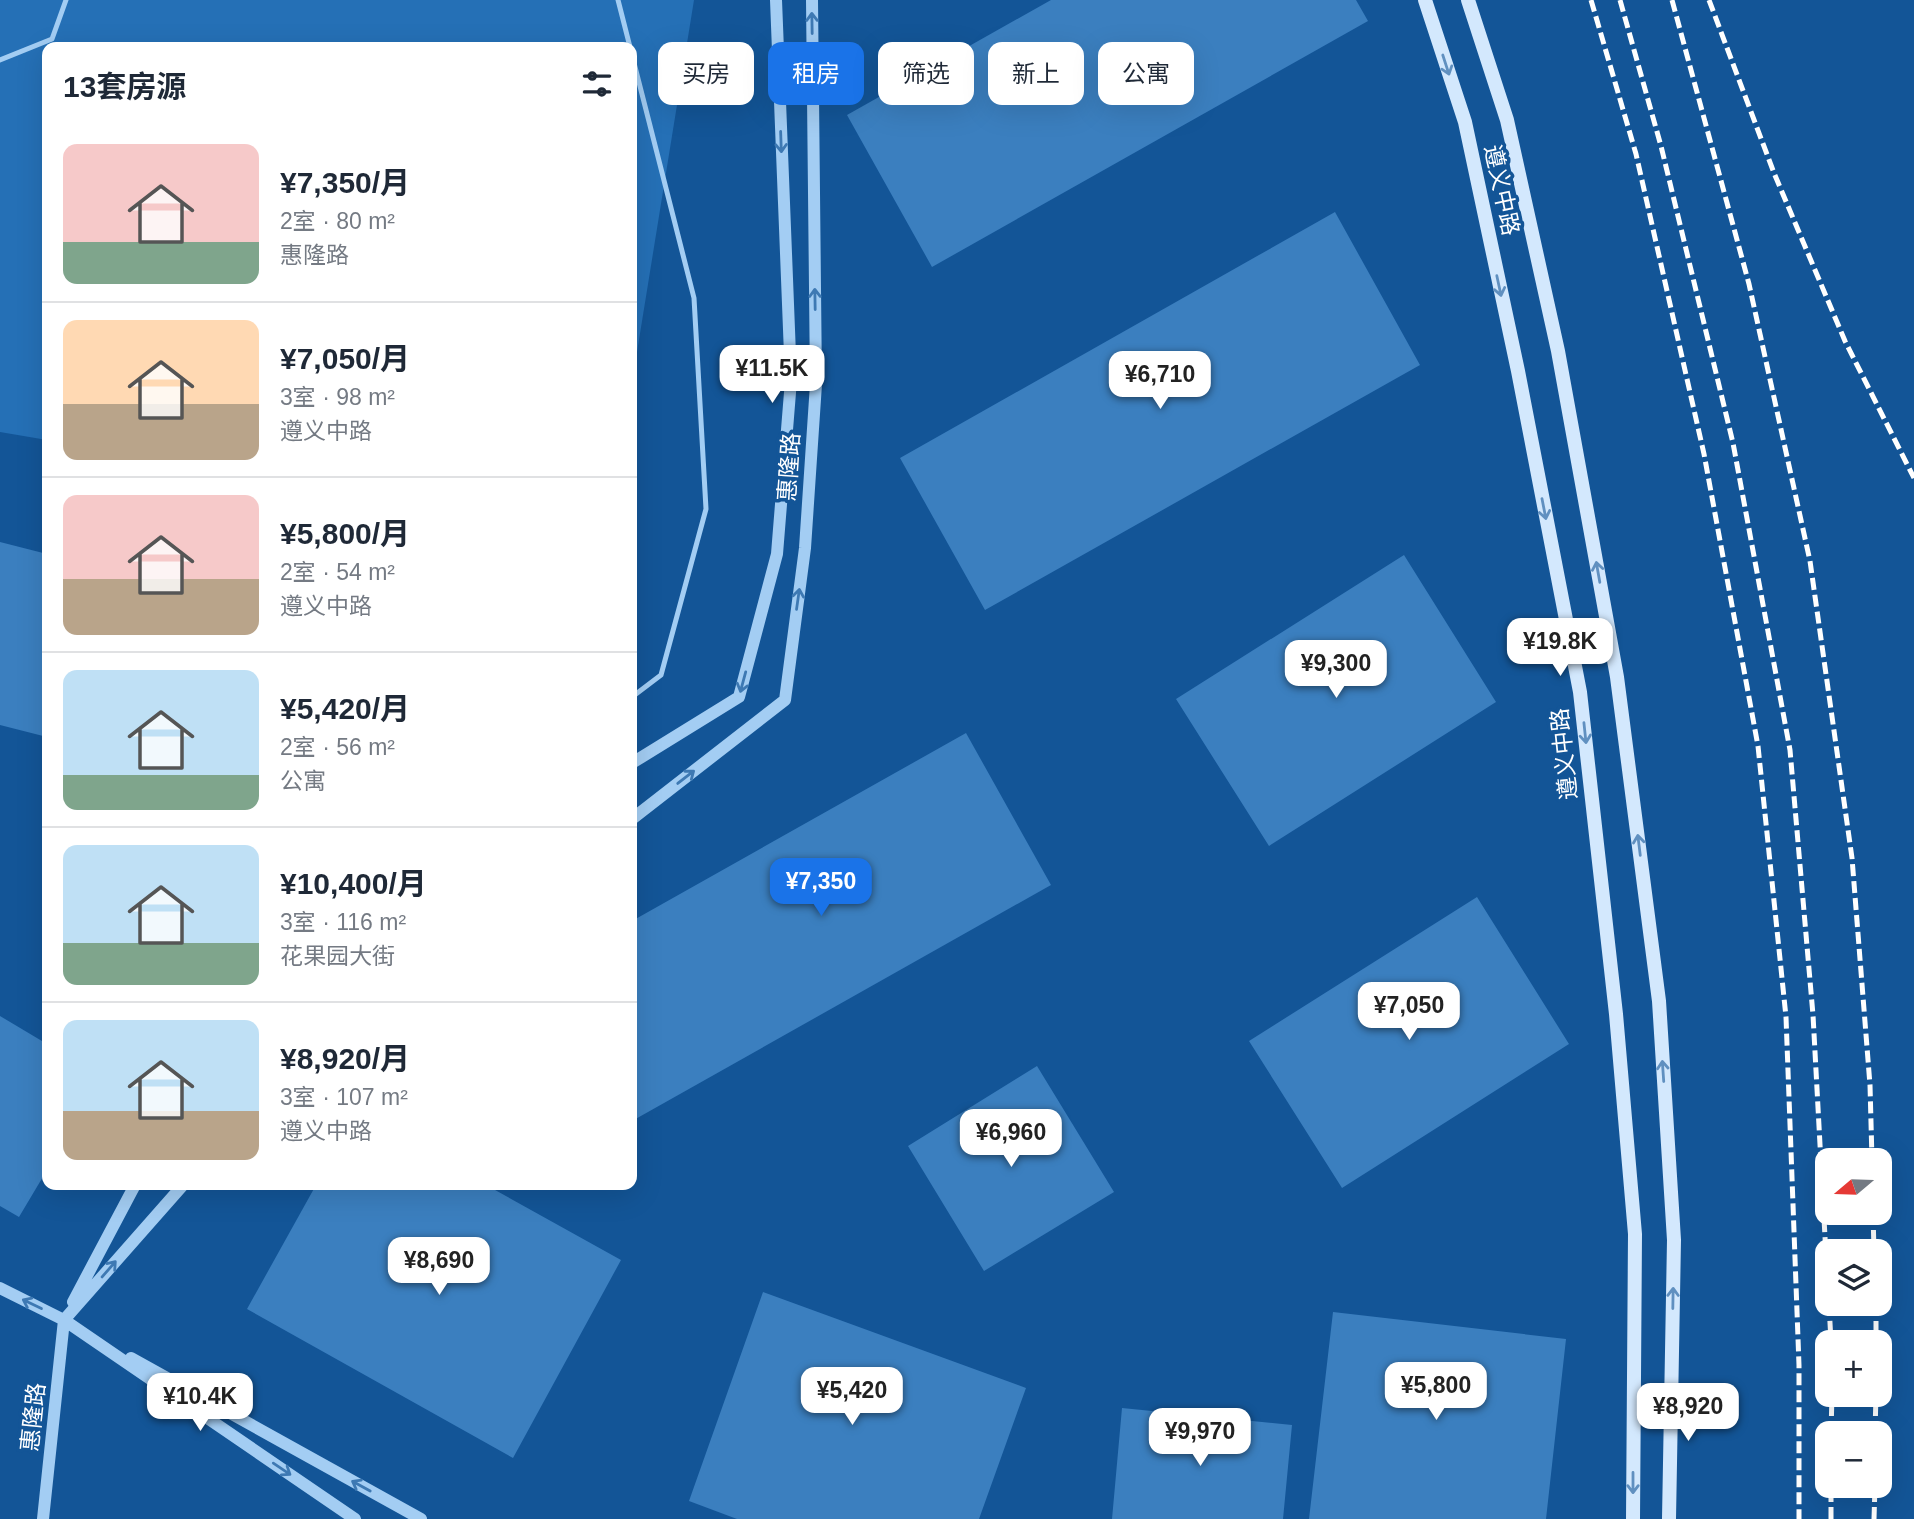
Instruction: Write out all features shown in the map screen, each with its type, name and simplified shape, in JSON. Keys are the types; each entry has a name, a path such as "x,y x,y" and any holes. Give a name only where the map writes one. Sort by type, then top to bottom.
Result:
{"main road":[{"name":"遵义中路","path":"1425,0 1465,122 1518,371 1580,692 1616,1014 1635,1234 1633,1519"},
{"name":"遵义中路","path":"1468,0 1507,120 1559,351 1617,677 1659,1002 1674,1240 1669,1519"}],"street":[{"name":"惠隆路","path":"637,760 739,697 777,554 791,380 776,0"},
{"name":"惠隆路","path":"637,815 785,700 805,548 816,384 812,0"},
{"name":"惠隆路","path":"43,1519 64,1320 132,1190"},
{"path":"64,1320 179,1190"},
{"path":"0,1288 64,1320 421,1519"},
{"path":"64,1320 355,1519"}],"lane":[{"path":"45,42 52,39 66,0"},
{"path":"618,0 629,42"},
{"path":"0,60 42,43"},
{"path":"637,75 694,298 706,509 660,675 637,693"}],"shaded area":[{"path":"0,0 694,0 687,42 658,42 658,105 677,105 637,352 637,42 42,42 42,439 0,432"}],"building":[{"path":"1051,0 1356,0 1368,21 932,267 847,115 878,98 878,105 974,105 974,43"},
{"path":"1335,212 1420,365 985,610 900,458"},
{"path":"0,542 42,553 42,736 0,725"},
{"path":"1404,555 1496,702 1269,846 1176,699"},
{"path":"966,733 1051,885 637,1118 637,918"},
{"path":"1477,897 1569,1044 1342,1188 1249,1041"},
{"path":"0,1016 42,1041 42,1178 19,1217 0,1206"},
{"path":"1037,1066 1114,1192 984,1271 908,1146"},
{"path":"313,1190 495,1190 621,1260 513,1458 247,1309"},
{"path":"763,1292 1026,1388 979,1519 737,1519 689,1501"},
{"path":"1333,1312 1566,1339 1546,1519 1309,1519"},
{"path":"1122,1408 1292,1425 1283,1519 1112,1519"}],"railway":[{"path":"1591,0 1636,154 1704,454 1758,746 1786,1017 1799,1365 1799,1519"},
{"path":"1620,0 1661,146 1733,443 1790,750 1813,1015 1825,1239"},
{"path":"1672,0 1749,284 1810,561 1852,858 1870,1085 1872,1148"},
{"path":"1709,0 1774,173 1845,341 1914,478"},
{"path":"1873,1225 1874,1239"},
{"path":"1830,1316 1830,1330"},
{"path":"1876,1316 1876,1330"},
{"path":"1831,1421 1832,1407"},
{"path":"1875,1421 1876,1407"},
{"path":"1831,1498 1831,1519"},
{"path":"1874,1519 1875,1498"}]}
